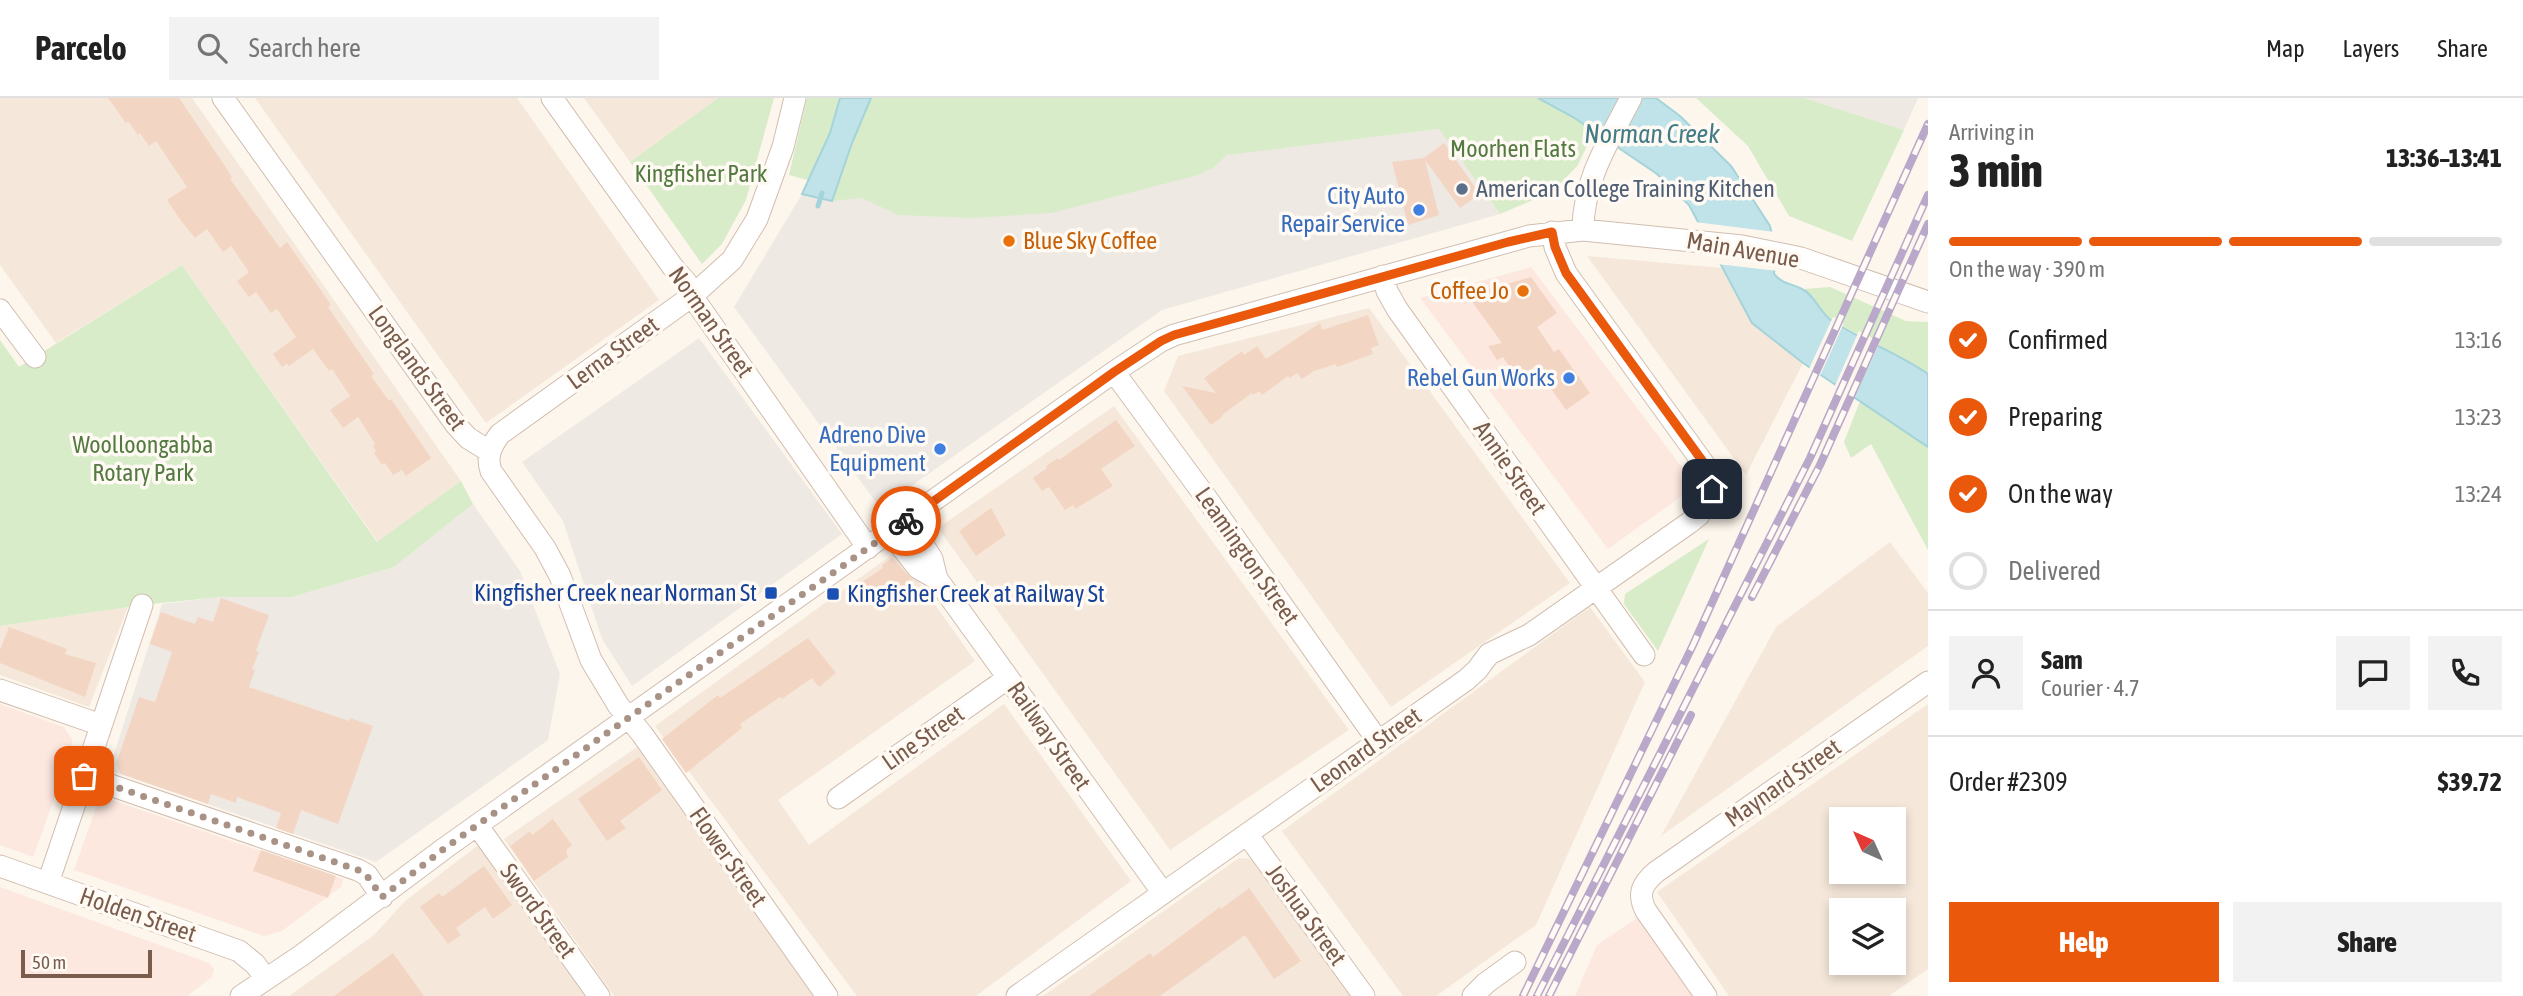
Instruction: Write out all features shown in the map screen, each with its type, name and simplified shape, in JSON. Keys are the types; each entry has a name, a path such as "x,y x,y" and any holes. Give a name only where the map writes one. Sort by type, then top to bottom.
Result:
{"street":[{"name":"Longlands Street","path":"223,98 456,425 468,438 489,451 491,471 545,548 560,576 591,660 629,718"},
{"name":"Norman Street","path":"552,98 686,282 692,296 868,548"},
{"name":"Lerna Street","path":"489,451 500,434 692,296 732,260 758,219 783,147 795,98"},
{"path":"1583,230 1587,189 1631,98"},
{"name":"Main Avenue","path":"241,996 1114,372 1174,335 1552,232 1583,230 1693,240 1781,253 1928,302"},
{"name":"Leonard Street","path":"1017,996 1473,674 1489,654 1522,640 1699,515 1708,500 1713,482 1709,470 1566,273 1552,232"},
{"name":"Annie Street","path":"1383,276 1387,291 1397,309 1644,655"},
{"path":"0,310 36,357"},
{"name":"Leamington Street","path":"1114,372 1378,741"},
{"name":"Railway Street","path":"898,526 918,568 937,579 1163,893"},
{"path":"48,883 142,605"},
{"name":"Line Street","path":"838,798 1008,678"},
{"name":"Maynard Street","path":"1706,996 1646,911 1641,899 1642,889 1656,873 1928,682"},
{"path":"0,690 101,725"},
{"name":"Flower Street","path":"629,718 827,996"},
{"path":"84,776 358,870 367,876 382,897"},
{"name":"Sword Street","path":"477,825 599,996"},
{"name":"Joshua Street","path":"1247,834 1364,996"},
{"name":"Holden Street","path":"0,866 239,951 255,964 266,979"},
{"path":"1473,996 1515,962"}],"shaded area":[{"path":"0,98 192,98 461,481 378,542 182,265 56,343 0,265"},
{"path":"255,98 517,98 659,300 486,423"},
{"path":"584,98 718,98 630,162"},
{"path":"1804,98 1918,98 1904,130"},
{"path":"1440,129 1500,214 1162,310 880,508 734,307 802,194 832,201"},
{"path":"1587,256 1723,268 1752,323 1803,363 1746,475"},
{"path":"1531,267 1696,486 1608,549 1420,298"},
{"path":"1369,308 1570,583 1391,707 1164,391 1178,356"},
{"path":"699,338 842,534 632,686 602,639 563,521 522,462"},
{"path":"1114,406 1349,730 1170,850 938,528"},
{"path":"473,504 520,571 560,674 548,740 376,862 109,770 162,604 221,597 292,597 394,567"},
{"path":"1890,542 1928,593 1928,646 1661,836 1776,627"},
{"path":"897,551 975,661 778,800 809,845 1004,704 1131,881 976,996 857,996 655,726"},
{"path":"128,607 89,707 0,675 0,626"},
{"path":"1590,607 1645,682 1536,925 1436,996 1403,996 1282,831"},
{"path":"0,704 64,727 72,739 73,748 33,857 0,845"},
{"path":"1928,704 1928,969 1889,996 1729,996 1657,892"},
{"path":"637,747 816,996 614,996 504,839"},
{"path":"100,796 343,879 342,886 282,931 264,936 74,870"},
{"path":"481,843 589,996 289,996 374,935 405,901"},
{"path":"1239,858 1251,859 1256,864 1354,996 1043,996"},
{"path":"0,887 209,963 214,969 212,977 187,996 0,996"},
{"path":"1640,916 1696,996 1575,996 1597,945"}],"green space":[{"name":"Kingfisher Park","path":"718,98 774,98 746,200 722,244 702,264 630,162"},
{"name":"Moorhen Flats","path":"807,98 1589,98 1600,118 1578,165 1552,192 1500,214 1439,129 1227,155 1213,168 1198,175 1052,213 972,218 898,215 862,198 832,201 836,188 789,175"},
{"path":"1696,98 1804,98 1904,130 1852,241 1789,216 1748,146"},
{"name":"Woolloongabba Rotary Park","path":"182,265 377,542 461,481 473,504 394,567 292,597 221,597 142,605 0,626 0,340 19,367"},
{"path":"1830,287 1906,321 1928,322 1928,374 1829,319 1804,289"},
{"path":"1860,401 1928,447 1928,550 1871,444 1851,458 1844,442"},
{"path":"1709,539 1658,651 1624,604 1625,594"}],"water":[{"path":"840,98 871,98 832,201 802,194 830,133"},
{"name":"Norman Creek","path":"1538,98 1656,98 1680,116 1731,166 1770,226 1776,254 1774,274 1784,282 1806,291 1832,321 1928,374 1928,447 1803,363 1752,323 1689,205 1657,174 1573,117"}],"pier":[{"path":"1695,222 1775,232 1779,248 1778,271 1717,264"},
{"path":"1833,317 1844,323 1819,378 1808,371"},
{"path":"1859,331 1880,342 1853,400 1834,388"}],"building":[{"path":"108,98 179,98 227,169 232,178 230,179 280,248 287,242 318,286 331,305 328,307 374,374 371,376 389,401 391,399 431,458 406,476 402,470 393,475 374,453 375,444 358,417 343,428 330,410 350,396 332,369 329,371 313,349 289,366 287,364 282,367 273,354 296,337 277,309 271,313 256,292 249,297 237,281 249,272 231,246 223,252 207,229 195,238 179,218 167,200 187,187 156,141 149,146 128,121 126,123"},
{"path":"1444,143 1480,194 1460,208 1425,160 1439,215 1408,225 1392,162 1424,158"},
{"path":"1531,277 1557,313 1537,327 1554,352 1559,349 1590,393 1566,410 1535,366 1518,379 1503,357 1497,360 1488,346 1502,343 1470,299 1479,292"},
{"path":"1368,315 1379,345 1371,348 1373,354 1337,367 1336,364 1314,371 1302,379 1297,373 1290,378 1288,376 1262,395 1260,391 1253,395 1252,393 1211,425 1182,386 1216,393 1204,378 1242,351 1244,355 1257,346 1266,359 1320,323 1322,330"},
{"path":"1116,420 1135,446 1101,469 1113,486 1075,509 1073,505 1065,510 1049,487 1042,491 1033,478 1047,468 1046,466 1058,458 1059,460"},
{"path":"991,508 1006,535 976,556 959,531"},
{"path":"892,558 913,580 874,605 859,584 883,568 882,565"},
{"path":"221,598 269,615 256,651 259,652 249,687 349,721 350,718 373,726 338,824 301,810 293,834 276,828 281,813 237,797 236,803 211,794 208,804 121,774 116,764 139,697 155,702 172,652 150,644 161,612 195,624 198,617 213,622"},
{"path":"9,627 67,649 65,654 96,663 85,697 0,663 0,650"},
{"path":"808,638 836,673 819,687 812,678 782,699 780,697 740,724 742,728 686,773 662,739 718,695 720,698"},
{"path":"639,757 662,790 620,821 626,828 607,841 578,799"},
{"path":"553,819 572,845 566,850 568,857 534,881 510,846 530,831 532,835"},
{"path":"261,850 336,876 328,898 253,871"},
{"path":"484,866 512,905 493,919 485,907 456,928 461,935 448,944 420,907 439,893 442,897"},
{"path":"1249,888 1301,961 1274,979 1245,935 1160,996 1089,996 1150,953 1153,957"},
{"path":"393,953 424,996 334,996"}],"waterway":[{"path":"818,206 822,193"}],"railway":[{"path":"1523,996 1693,645 1928,124"},
{"path":"1537,996 1810,458 1928,195"},
{"path":"1752,597 1820,465 1928,224"},
{"path":"1549,996 1691,715"}],"way so far":[{"path":"84,776 358,870 367,876 382,897 445,848 906,521"}],"place":[{"name":"American College Training Kitchen","path":"1462,189"},
{"name":"City Auto Repair Service","path":"1419,210"},
{"name":"Blue Sky Coffee","path":"1009,241"},
{"name":"Coffee Jo","path":"1523,291"},
{"name":"Rebel Gun Works","path":"1569,378"},
{"name":"Adreno Dive Equipment","path":"940,449"},
{"name":"Kingfisher Creek near Norman St","path":"771,593"},
{"name":"Kingfisher Creek at Railway St","path":"833,594"}],"route":[{"path":"906,521 1114,372 1174,335 1552,232 1566,273 1709,470 1712,489"}]}
